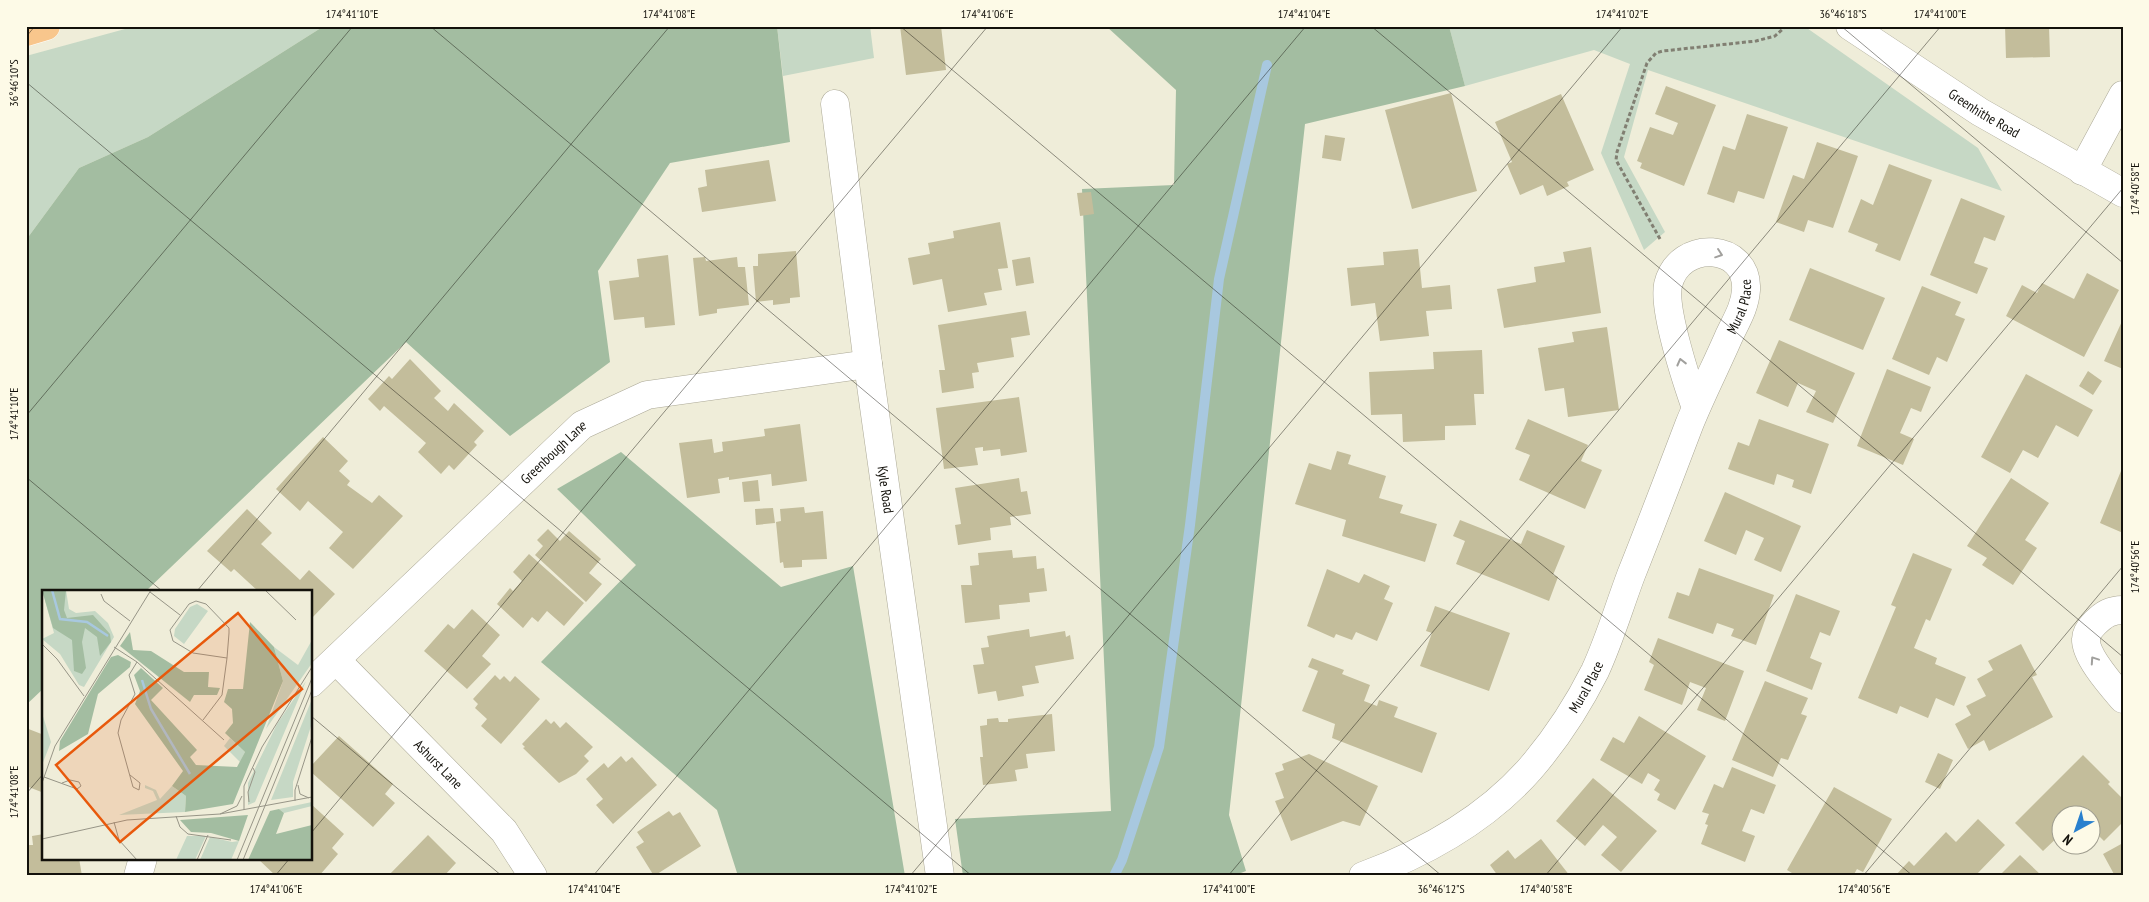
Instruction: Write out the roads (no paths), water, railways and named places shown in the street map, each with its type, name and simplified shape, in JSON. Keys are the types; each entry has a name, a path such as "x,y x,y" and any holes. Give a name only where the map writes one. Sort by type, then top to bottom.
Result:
{"highway":[{"path":"26,32 46,26"}],"street":[{"name":"Greenhithe Road","path":"1850,26 1980,112 2123,193"},
{"path":"2082,171 2123,95"},
{"name":"Kyle Road","path":"834,104 868,364 940,876"},
{"name":"Mural Place","path":"1364,876 1436,844 1485,812 1530,769 1563,725 1595,671 1696,408 1746,295 1746,283 1742,272 1736,264 1717,252 1699,252 1683,262 1672,274 1667,293 1682,365 1696,408"},
{"name":"Greenbough Lane","path":"312,682 582,425 647,395 868,364"},
{"path":"2123,610 2112,610 2102,617 2090,627 2085,638 2088,650 2123,699"},
{"name":"Ashurst Lane","path":"336,660 504,831 533,876"},
{"path":"138,876 142,860"}],"waterway":[{"path":"1114,876 1122,860 1159,747 1190,525 1219,279 1267,65"}]}
